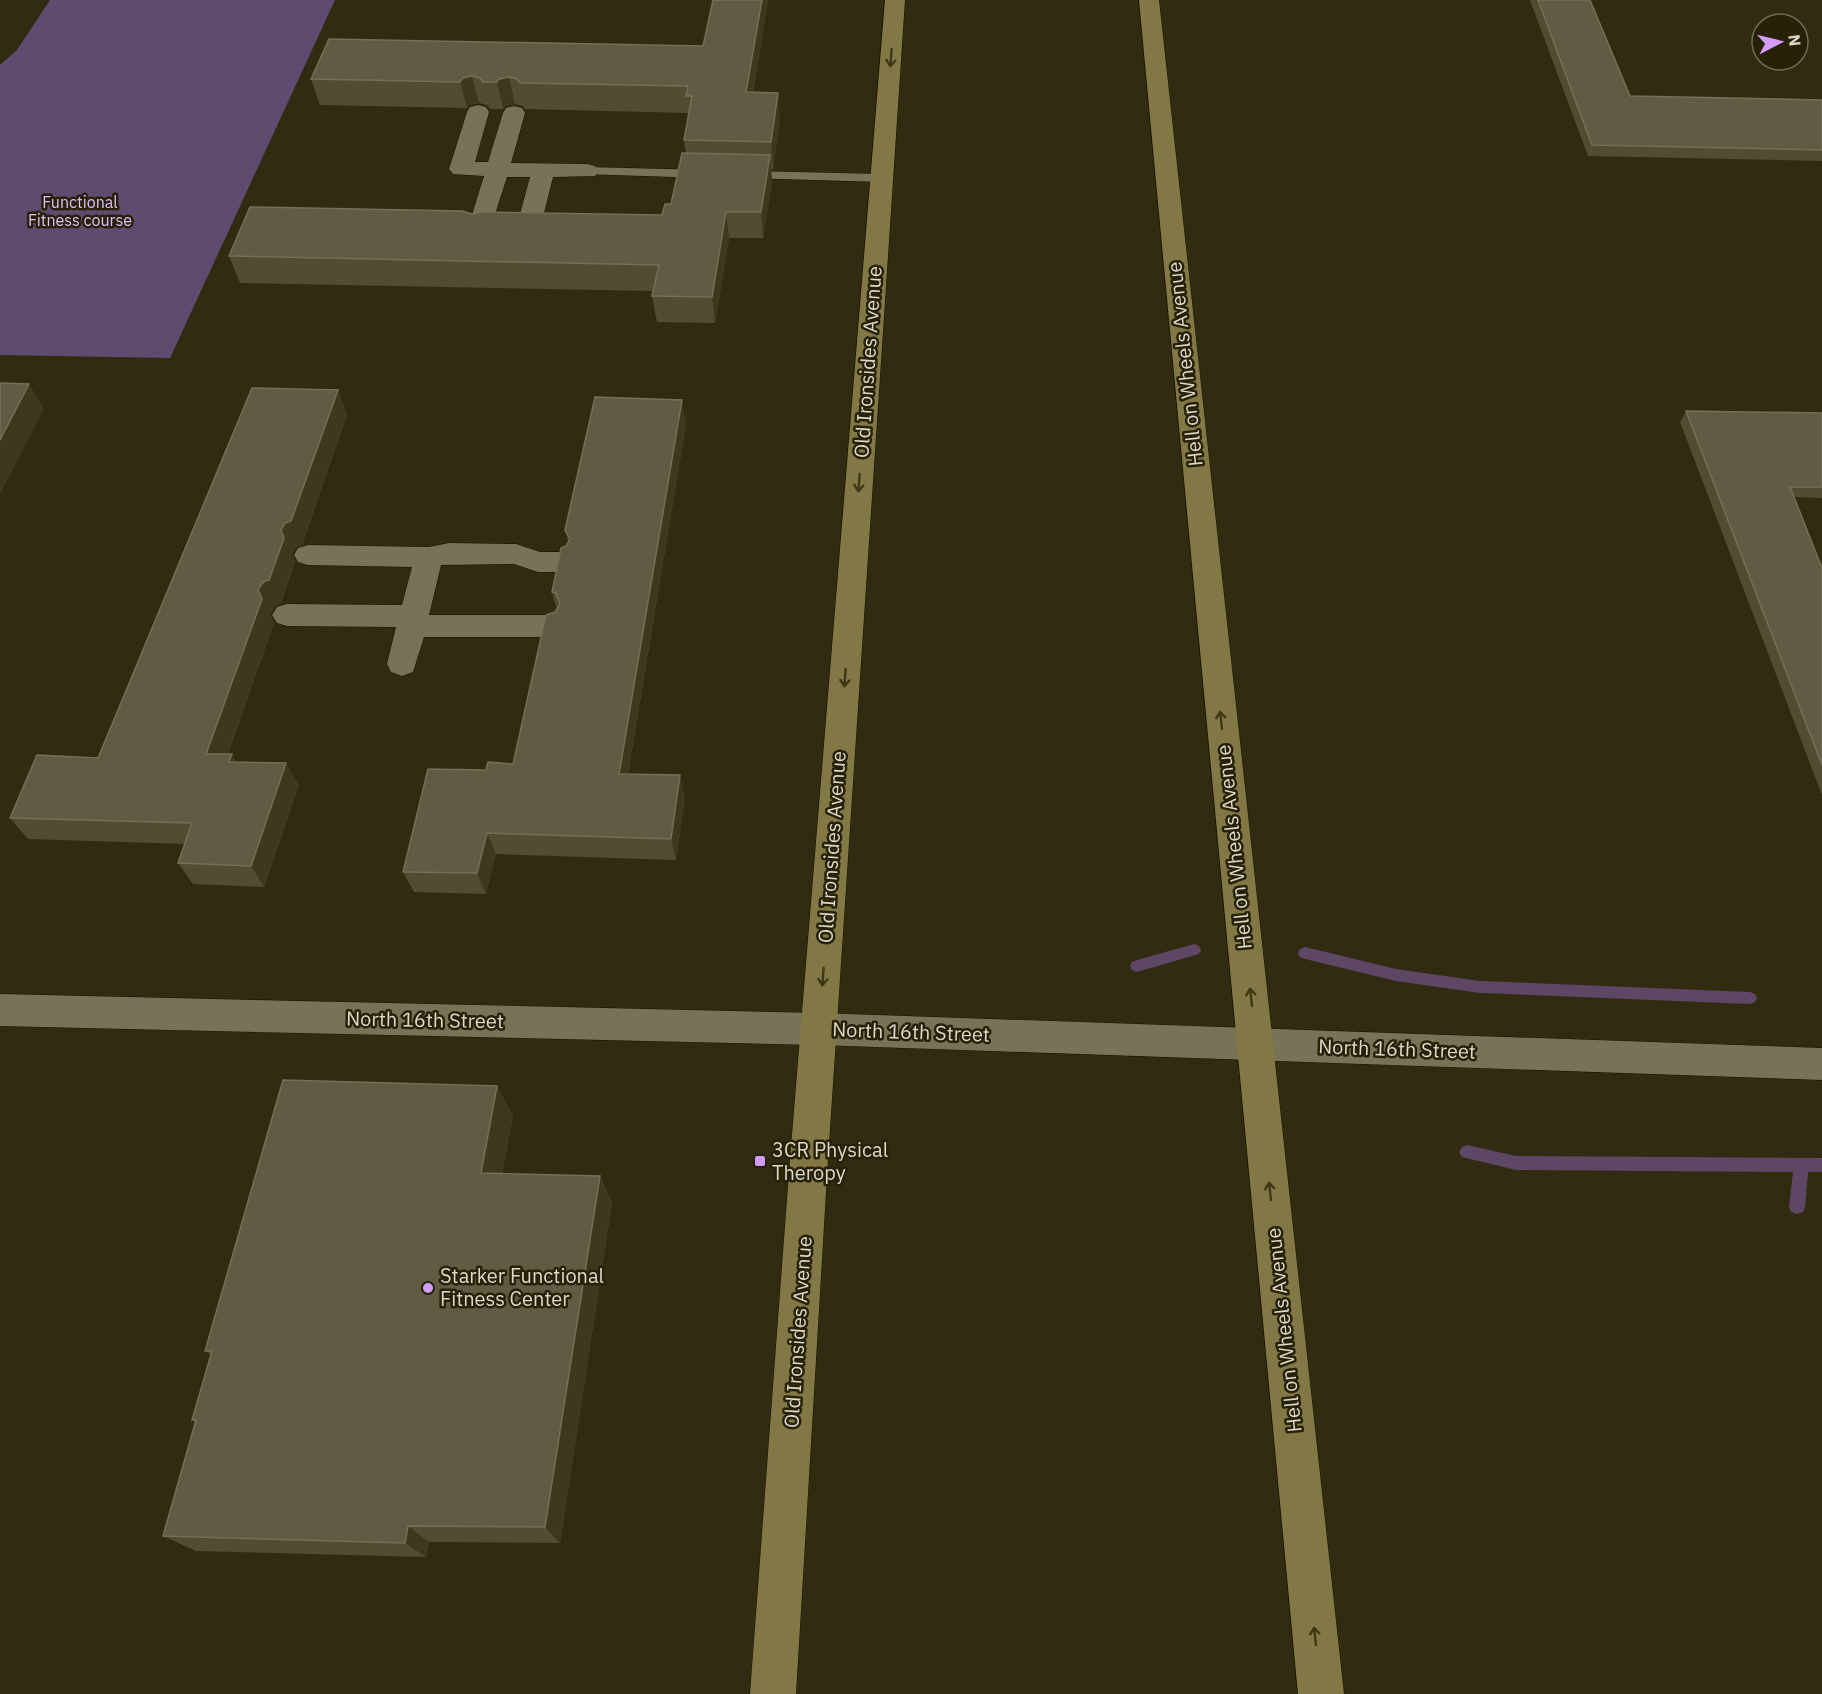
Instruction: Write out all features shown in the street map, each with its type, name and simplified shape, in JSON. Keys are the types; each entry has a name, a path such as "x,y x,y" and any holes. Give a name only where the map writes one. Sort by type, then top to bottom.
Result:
{"street":[{"name":"Old Ironsides Avenue","path":"773,1694 819,1029 895,0"},
{"name":"Hell on Wheels Avenue","path":"1149,0 1321,1694"},
{"path":"478,112 461,169 587,171"},
{"path":"479,231 514,113"},
{"path":"528,229 543,170"},
{"path":"308,555 429,557 449,553 516,554 538,562 560,562"},
{"path":"402,664 429,557"},
{"path":"287,615 549,626"},
{"name":"North 16th Street","path":"0,1010 819,1029 1822,1064"}],"lane":[{"path":"587,171 882,178"}],"green space":[{"name":"Functional Fitness course","path":"50,0 335,0 170,358 0,355 0,65 17,50"}],"building":[{"path":"713,0 762,0 746,92 778,93 771,142 684,140 692,96 686,96 688,86 520,83 517,79 509,77 499,79 497,82 483,82 480,78 472,76 463,78 460,82 311,79 329,39 703,46"},
{"path":"1538,0 1590,0 1630,96 1822,100 1822,150 1592,145"},
{"path":"682,153 770,155 761,212 726,212 712,297 652,296 659,265 229,256 250,207 462,211 472,214 482,212 662,215 665,204 671,204"},
{"path":"0,383 29,384 0,440"},
{"path":"252,388 338,390 291,521 285,523 281,530 284,538 269,580 263,582 258,590 262,599 206,754 232,754 229,762 286,763 251,866 178,863 192,823 10,818 37,755 98,758"},
{"path":"595,397 682,400 619,774 680,775 671,839 487,833 477,873 403,872 428,769 486,770 488,762 513,764 546,615 555,612 560,604 556,593 552,592 561,548 566,546 570,539 565,530"},
{"path":"1686,411 1822,413 1822,487 1790,487 1822,568 1822,765"},
{"name":"Starker Functional Fitness Center","path":"283,1080 497,1086 481,1173 600,1176 545,1527 408,1526 405,1543 163,1536 196,1420 192,1420 212,1351 205,1351"}],"waterway":[{"path":"1137,966 1194,950"},
{"path":"1305,953 1396,975 1480,987 1750,998"},
{"path":"1467,1152 1516,1163 1801,1165"},
{"path":"1797,1207 1801,1165"},
{"path":"1801,1165 1822,1165"}],"place":[{"name":"3CR Physical Theropy","path":"760,1161"},
{"name":"Starker Functional Fitness Center","path":"428,1288"}]}
